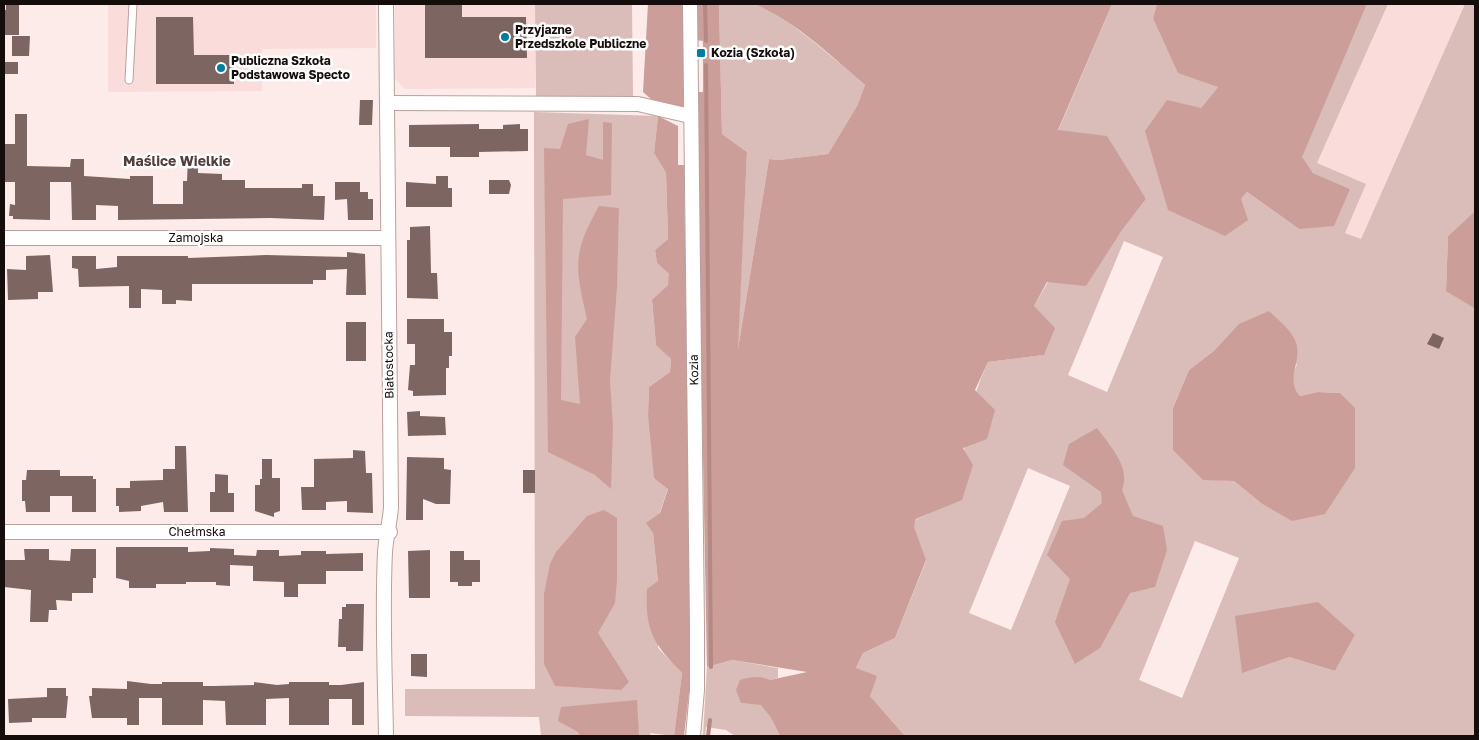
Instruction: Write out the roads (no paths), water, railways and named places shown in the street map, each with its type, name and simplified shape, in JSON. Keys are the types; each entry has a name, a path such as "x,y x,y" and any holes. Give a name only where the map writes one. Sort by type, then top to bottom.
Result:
{"street":[{"name":"Białostocka","path":"386,4 389,103 390,532 386,549 384,604 386,731"},
{"name":"Kozia","path":"690,4 697,626 697,690 693,736"},
{"path":"389,103 638,104 690,116"},
{"name":"Zamojska","path":"4,238 388,238"},
{"name":"Chełmska","path":"4,532 390,532"}],"lane":[{"path":"129,80 133,4"}],"waterway":[{"path":"705,4 706,41"},
{"path":"706,65 711,667"},
{"path":"708,736 710,720"}],"place":[{"name":"Przyjazne Przedszkole Publiczne","path":"505,37"},
{"name":"Kozia (Szkoła)","path":"701,53"},
{"name":"Publiczna Szkoła Podstawowa Specto","path":"221,68"}],"district":[{"name":"Maślice Wielkie","path":"177,161"}]}
